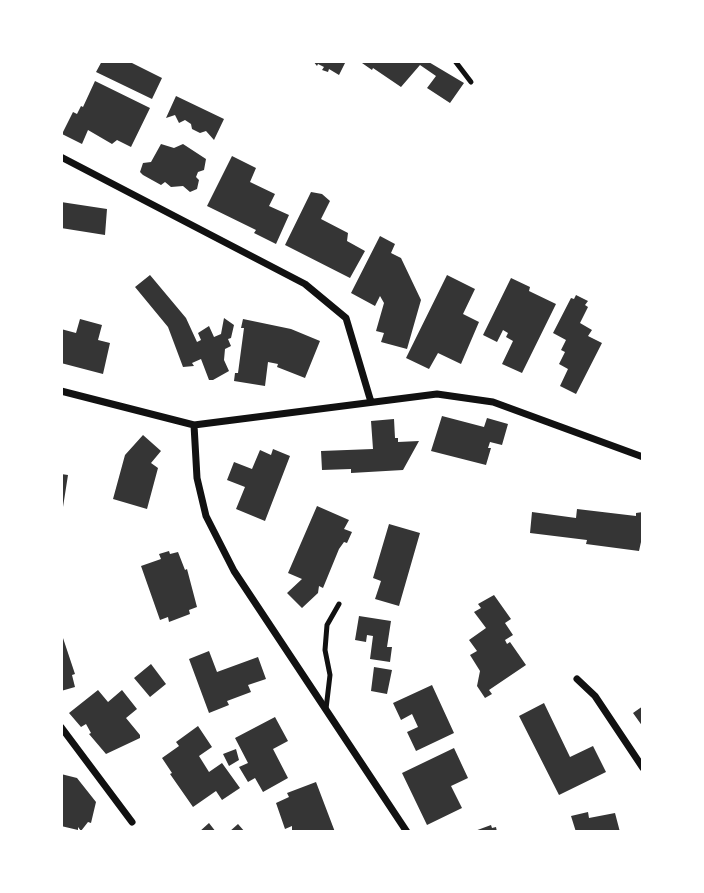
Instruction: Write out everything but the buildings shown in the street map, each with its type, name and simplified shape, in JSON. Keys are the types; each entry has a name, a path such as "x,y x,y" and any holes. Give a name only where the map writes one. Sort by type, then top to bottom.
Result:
{"street":[{"path":"61,157 305,284 346,318 371,402"},
{"path":"61,391 194,425 438,394 493,402 643,457"},
{"path":"194,425 197,478 206,516 234,571 407,832"},
{"path":"577,679 595,696 643,768"},
{"path":"61,727 132,822"}],"lane":[{"path":"454,61 471,82"},
{"path":"326,709 330,675 325,650 327,625 339,604"}]}
